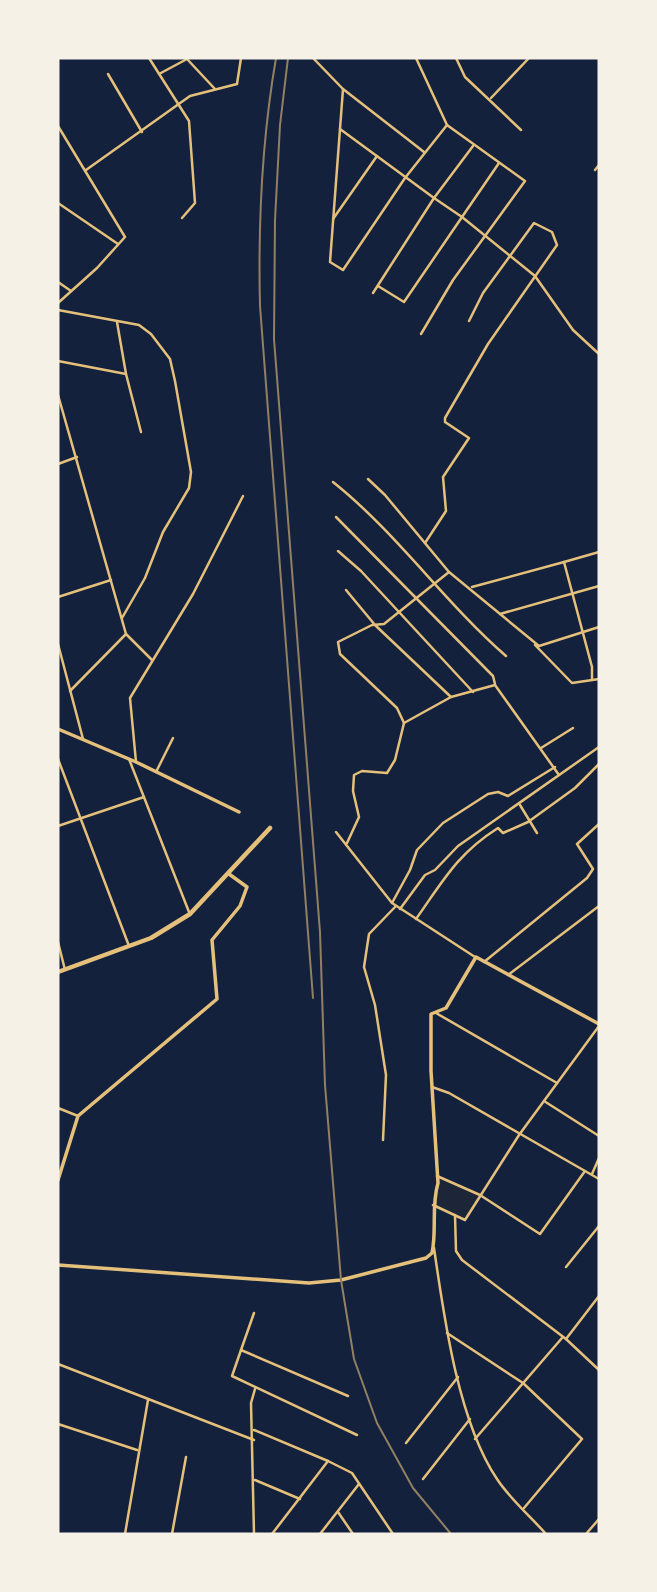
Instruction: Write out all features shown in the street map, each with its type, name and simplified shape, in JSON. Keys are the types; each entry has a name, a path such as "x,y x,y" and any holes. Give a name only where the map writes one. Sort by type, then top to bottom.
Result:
{"main road":[{"path":"58,972 151,938 190,914 270,828"}],"street":[{"path":"149,58 189,121 195,203 182,218"},
{"path":"159,74 188,58 215,89"},
{"path":"86,170 170,113 179,103 237,84 241,58"},
{"path":"313,58 343,89 424,152"},
{"path":"416,58 447,125 525,181 453,280 421,334"},
{"path":"456,58 466,77 491,98 521,130"},
{"path":"491,98 528,58"},
{"path":"108,74 142,132"},
{"path":"343,89 330,262 343,270 405,178 447,125"},
{"path":"58,126 125,237 58,303"},
{"path":"340,129 462,217 535,276 573,330 599,354"},
{"path":"373,293 434,198 473,145"},
{"path":"332,220 377,156"},
{"path":"378,286 404,302 499,163"},
{"path":"595,170 599,165"},
{"path":"58,203 118,244"},
{"path":"425,543 446,511 443,477 469,438 445,422 444,418 488,344 557,245 552,232 534,223 483,293 469,321"},
{"path":"58,282 71,291"},
{"path":"58,310 139,325 151,334 170,359 191,472 185,499 163,532 145,578 122,618"},
{"path":"117,321 126,374 141,432"},
{"path":"58,361 126,374"},
{"path":"58,395 126,634 152,660"},
{"path":"58,464 77,457"},
{"path":"368,479 449,572 538,646"},
{"path":"333,481 436,584 484,637 506,656"},
{"path":"136,762 130,698 193,594 243,496"},
{"path":"337,517 494,676 495,685 559,775"},
{"path":"338,551 473,692"},
{"path":"471,588 599,552"},
{"path":"564,562 583,631 592,680"},
{"path":"347,843 359,817 353,791 354,775 362,771 387,773 391,768 404,723 397,708 340,654 338,642 375,625 384,624 449,572"},
{"path":"58,597 111,580"},
{"path":"500,614 599,586"},
{"path":"346,590 375,625 451,697"},
{"path":"599,627 535,645 572,683 599,679"},
{"path":"71,691 126,634"},
{"path":"58,644 83,740"},
{"path":"404,723 451,697 495,685"},
{"path":"541,748 573,728"},
{"path":"58,729 136,762 239,812"},
{"path":"156,772 173,738"},
{"path":"400,909 425,875 435,870 458,846 599,747"},
{"path":"129,759 190,914"},
{"path":"58,760 129,946"},
{"path":"416,919 451,866 463,855 498,828 503,834 528,822 575,788 599,764"},
{"path":"383,1140 386,1075 375,1005 364,967 369,934 394,905 417,849 443,823 488,794 498,792 508,796 555,767"},
{"path":"58,826 144,797"},
{"path":"520,805 537,833"},
{"path":"484,962 587,878 593,869 577,844 599,824"},
{"path":"336,832 394,905 484,962 599,1025 519,1135 465,1220 433,1205"},
{"path":"58,1180 78,1116 217,999 212,940 240,906 247,887 229,874"},
{"path":"508,975 599,906"},
{"path":"58,942 65,970"},
{"path":"434,1012 446,1008 476,957"},
{"path":"434,1012 557,1083"},
{"path":"434,1012 429,1025 437,1176 433,1205 434,1245 447,1333 475,1438 497,1480 547,1534"},
{"path":"432,1087 449,1093 599,1179"},
{"path":"544,1101 599,1136"},
{"path":"58,1108 78,1116"},
{"path":"591,1175 599,1158"},
{"path":"437,1176 480,1195 540,1234 585,1171"},
{"path":"455,1215 456,1251 461,1260 564,1338 599,1370"},
{"path":"566,1267 599,1226"},
{"path":"58,1265 309,1283 341,1280 426,1258 432,1253 434,1245"},
{"path":"475,1438 599,1296"},
{"path":"254,1313 232,1378 357,1435"},
{"path":"447,1333 523,1383 582,1438 524,1509"},
{"path":"241,1350 348,1396"},
{"path":"58,1364 254,1440"},
{"path":"406,1444 459,1376"},
{"path":"254,1534 254,1430 251,1403 255,1389"},
{"path":"125,1534 148,1399"},
{"path":"423,1479 470,1419"},
{"path":"58,1424 138,1450"},
{"path":"254,1430 345,1468 360,1483 393,1534"},
{"path":"172,1534 186,1457"},
{"path":"272,1534 328,1461"},
{"path":"254,1480 300,1499"},
{"path":"320,1534 360,1483"},
{"path":"338,1512 353,1534"},
{"path":"586,1534 599,1519"}],"shaded area":[{"path":"437,1176 480,1195 465,1220 433,1205"}],"railway":[{"path":"276,58 262,182 260,306 313,998"},
{"path":"288,58 280,125 275,220 274,339 320,932 325,1085 341,1280 354,1359 377,1423 413,1488 451,1534"}]}
